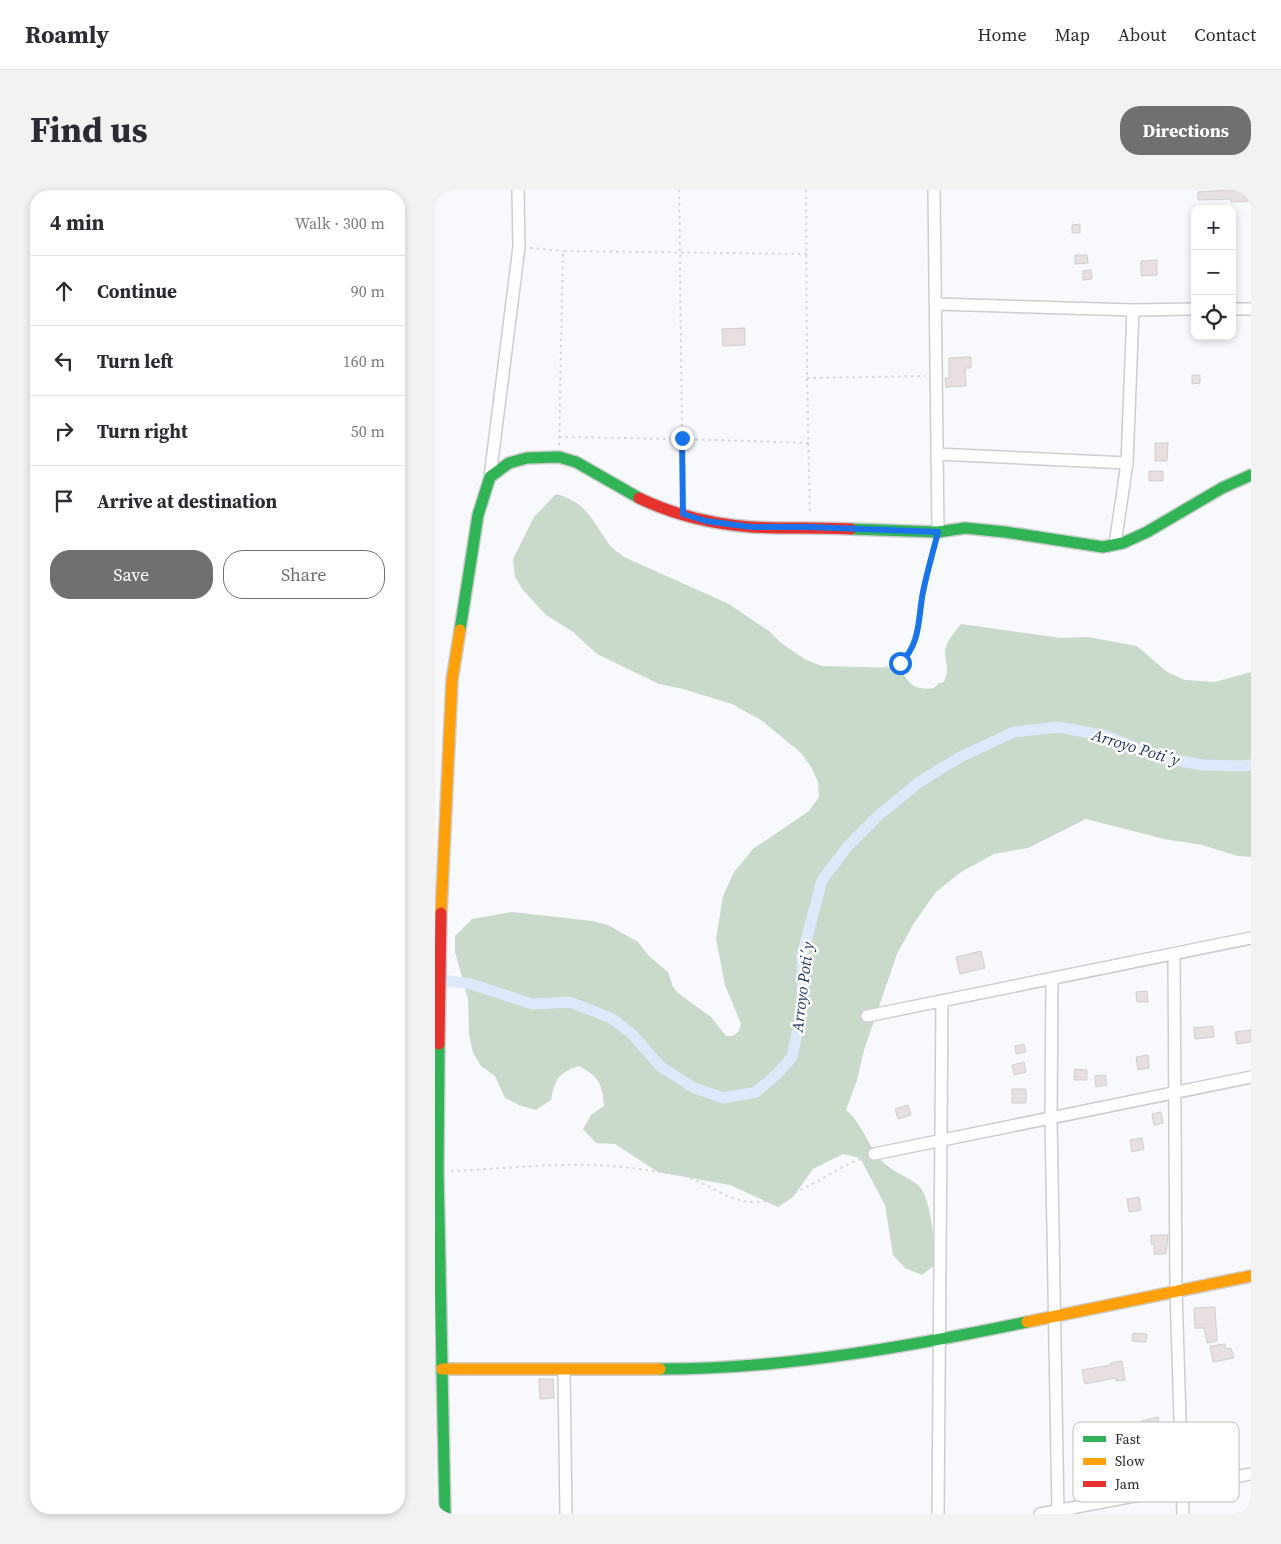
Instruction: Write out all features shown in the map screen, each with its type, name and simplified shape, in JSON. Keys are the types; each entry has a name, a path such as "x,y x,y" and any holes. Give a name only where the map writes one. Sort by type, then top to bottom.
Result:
{"street":[{"path":"445,1514 437,1243 438,994 452,680 478,515 490,477 519,247 519,190"},
{"path":"934,190 937,304 938,532"},
{"path":"937,304 1133,310 1191,309"},
{"path":"1236,309 1251,309"},
{"path":"1115,544 1127,463 1133,310"},
{"path":"937,454 1127,463"},
{"path":"490,477 509,463 527,458 559,457 576,462 641,499 706,521 751,527 810,527 938,532 965,528 1103,547 1123,543 1147,532 1222,488 1251,476"},
{"path":"867,1016 1251,938"},
{"path":"1174,954 1176,1291 1180,1422"},
{"path":"1052,978 1051,1118 1058,1512"},
{"path":"938,1514 942,1001"},
{"path":"874,1154 941,1139 1176,1094 1251,1077"},
{"path":"442,1369 707,1368 816,1358 939,1340 1251,1276"},
{"path":"564,1370 566,1514"},
{"path":"1040,1514 1108,1502"}],"path":[{"path":"679,190 683,514"},
{"path":"807,190 807,378 810,527"},
{"path":"519,247 563,250 808,254"},
{"path":"559,457 563,250"},
{"path":"807,378 937,376"},
{"path":"559,436 809,443"},
{"path":"885,667 900,663 908,656 915,644 923,592 938,532"},
{"path":"438,1172 610,1166 681,1175 697,1180 730,1197 752,1202 785,1197 813,1185 853,1162 874,1154"}],"green space":[{"path":"556,494 582,507 609,544 624,557 729,604 769,631 781,643 806,660 822,666 900,668 913,685 927,689 934,688 939,683 944,682 947,670 946,647 961,624 1061,638 1088,637 1137,646 1167,672 1185,680 1215,682 1251,672 1251,857 1238,856 1202,845 1164,839 1086,819 1028,848 994,854 961,872 936,892 914,923 897,954 864,1050 857,1080 846,1110 852,1115 881,1160 890,1168 919,1186 927,1201 932,1223 936,1264 922,1275 905,1268 893,1255 885,1205 860,1158 843,1154 813,1169 793,1197 778,1207 730,1185 658,1172 615,1144 596,1143 583,1129 591,1115 604,1106 602,1092 595,1077 579,1066 562,1074 556,1082 551,1100 536,1110 521,1106 505,1098 495,1076 481,1066 473,1053 469,1034 468,999 455,952 455,936 472,919 512,912 592,921 608,925 638,942 649,956 668,972 673,987 678,993 711,1017 726,1036 733,1036 739,1031 741,1024 725,985 716,939 723,896 734,872 753,849 809,811 819,797 818,782 811,767 801,753 761,720 732,704 683,689 659,684 597,654 573,632 546,615 523,590 515,577 513,559 534,517"}],"building":[{"path":"1251,190 1251,201 1231,202 1231,199 1198,200 1198,192"},
{"path":"1080,224 1080,233 1072,233 1072,225"},
{"path":"1075,255 1087,255 1088,263 1075,264"},
{"path":"1157,260 1157,275 1141,276 1141,261"},
{"path":"1091,270 1092,279 1083,280 1083,271"},
{"path":"745,328 745,345 723,346 722,329"},
{"path":"971,357 971,368 965,368 966,386 946,387 945,378 949,378 949,358"},
{"path":"1192,375 1200,375 1200,383 1192,384"},
{"path":"1155,443 1168,443 1167,461 1155,461"},
{"path":"1149,471 1163,471 1163,481 1149,481"},
{"path":"981,951 985,968 960,974 956,957"},
{"path":"1147,991 1148,1002 1137,1002 1136,992"},
{"path":"1213,1026 1214,1037 1195,1039 1194,1028"},
{"path":"1251,1030 1251,1042 1237,1044 1235,1032"},
{"path":"1024,1044 1026,1052 1016,1054 1015,1046"},
{"path":"1148,1055 1149,1068 1138,1070 1136,1057"},
{"path":"1024,1062 1026,1072 1014,1075 1012,1065"},
{"path":"1075,1069 1087,1070 1087,1080 1074,1080"},
{"path":"1105,1075 1107,1085 1096,1087 1095,1076"},
{"path":"1012,1089 1026,1089 1026,1103 1012,1103"},
{"path":"908,1105 911,1115 898,1119 895,1109"},
{"path":"1161,1112 1163,1123 1154,1125 1152,1114"},
{"path":"1142,1138 1144,1149 1132,1152 1130,1140"},
{"path":"1139,1197 1141,1210 1129,1212 1127,1199"},
{"path":"1151,1235 1168,1235 1166,1254 1154,1254 1154,1244 1151,1244"},
{"path":"1215,1307 1217,1341 1207,1343 1204,1328 1195,1328 1194,1308"},
{"path":"1133,1333 1147,1334 1146,1342 1132,1341"},
{"path":"1225,1344 1226,1349 1231,1348 1234,1358 1213,1362 1210,1346"},
{"path":"1122,1361 1125,1380 1116,1381 1116,1378 1085,1384 1082,1370"},
{"path":"539,1379 553,1379 554,1398 540,1399"},
{"path":"1158,1417 1159,1422 1141,1422"}],"waterway":[{"name":"Arroyo Poti´y","path":"435,979 471,984 532,1004 570,1002 611,1018 632,1034 660,1066 694,1088 724,1098 756,1092 777,1074 792,1057 803,1005 802,956 822,880 848,846 879,815 918,783 960,757 1014,732 1058,727 1107,736 1158,757 1203,765 1251,765"}],"traffic: fast":[{"path":"460,630 478,515 490,477 509,463 527,458 559,457 576,462 639,498"},
{"path":"851,529 938,532 965,528 1103,547 1123,543 1147,532 1222,488 1251,475"},
{"path":"439,1044 438,1172 445,1514"},
{"path":"660,1369 706,1368 799,1361 890,1348 1027,1322"}],"traffic: slow":[{"path":"441,913 452,680 460,630"},
{"path":"1027,1322 1251,1276"},
{"path":"442,1369 660,1369"}],"traffic: jam":[{"path":"639,498 680,514 722,524 763,528 851,529"},
{"path":"439,1044 441,913"}],"route":[{"path":"682,438 683,514 706,521 751,527 810,527 938,532 923,592 915,644 908,656 900,663"}]}
